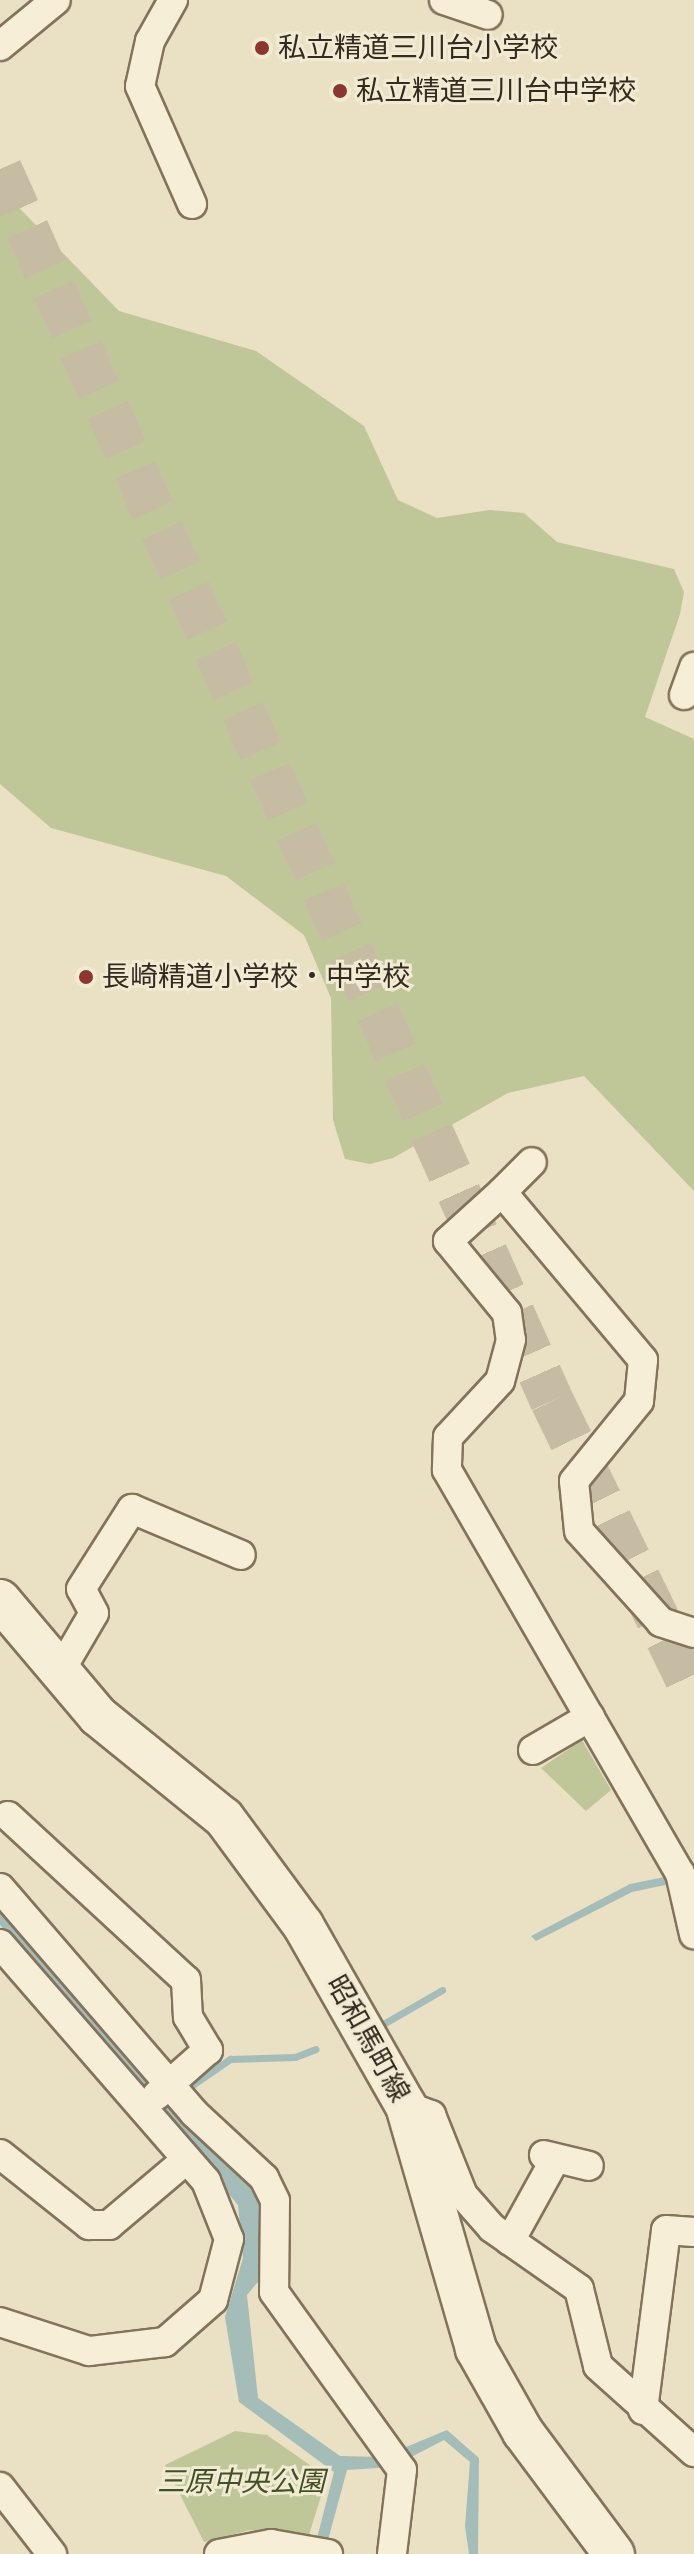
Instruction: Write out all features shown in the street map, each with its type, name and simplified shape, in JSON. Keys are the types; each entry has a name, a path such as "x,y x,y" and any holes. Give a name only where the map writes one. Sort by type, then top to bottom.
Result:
{"main road":[{"name":"昭和馬町線","path":"0,1600 98,1716 224,1818 303,1925 406,2106 476,2349 523,2432 614,2554"}],"street":[{"path":"0,46 56,0"},
{"path":"173,0 150,41 140,86 192,204"},
{"path":"444,0 488,15"},
{"path":"684,695 694,667"},
{"path":"532,1162 448,1241 507,1313 511,1340 500,1381 448,1437 447,1470 680,1873 694,1934"},
{"path":"502,1192 643,1360 639,1401 574,1481 579,1531 661,1622 694,1633"},
{"path":"59,1673 94,1613 81,1589 132,1509 241,1555"},
{"path":"533,1750 590,1717"},
{"path":"8,1816 186,1980 188,2017 208,2050 140,2108"},
{"path":"0,1888 170,2085 271,2189 274,2292 402,2470 392,2554"},
{"path":"0,1944 187,2159 223,2208 229,2239 224,2279 183,2332 115,2353 0,2322"},
{"path":"406,2106 431,2115 463,2195 510,2241 579,2289 598,2366 643,2410 694,2452"},
{"path":"0,2154 89,2225 109,2225 187,2159"},
{"path":"510,2241 548,2159 589,2166"},
{"path":"643,2410 666,2230 694,2232"},
{"path":"0,2487 52,2554"},
{"path":"219,2554 271,2544 328,2554"}],"green space":[{"path":"0,188 119,311 256,351 364,426 398,500 437,518 490,510 524,513 557,542 674,569 684,592 680,614 645,717 694,739 694,1191 584,1076 508,1093 393,1158 370,1164 345,1159 333,1120 331,998 304,935 226,876 51,828 0,784"},
{"path":"582,1740 611,1790 586,1811 541,1768"},
{"name":"三原中央公園","path":"235,2431 267,2435 327,2477 308,2538 250,2530 204,2542 165,2465"}],"water":[{"path":"694,1871 694,1879 632,1892 536,1941 531,1936 630,1884"},
{"path":"0,1896 265,2192 262,2277 247,2295 258,2398 340,2456 382,2457 447,2430 479,2458 478,2554 469,2554 465,2526 470,2462 444,2440 392,2467 347,2470 327,2544 316,2542 334,2472 239,2402 225,2317 243,2258 238,2205 0,1925"}],"waterway":[{"path":"378,2027 442,1990"},
{"path":"185,2090 230,2059 295,2057 316,2049"}],"tunnel":[{"path":"0,169 552,1401 694,1694"}],"place":[{"name":"私立精道三川台小学校","path":"262,48"},
{"name":"私立精道三川台中学校","path":"340,91"},
{"name":"長崎精道小学校・中学校","path":"86,977"}]}
